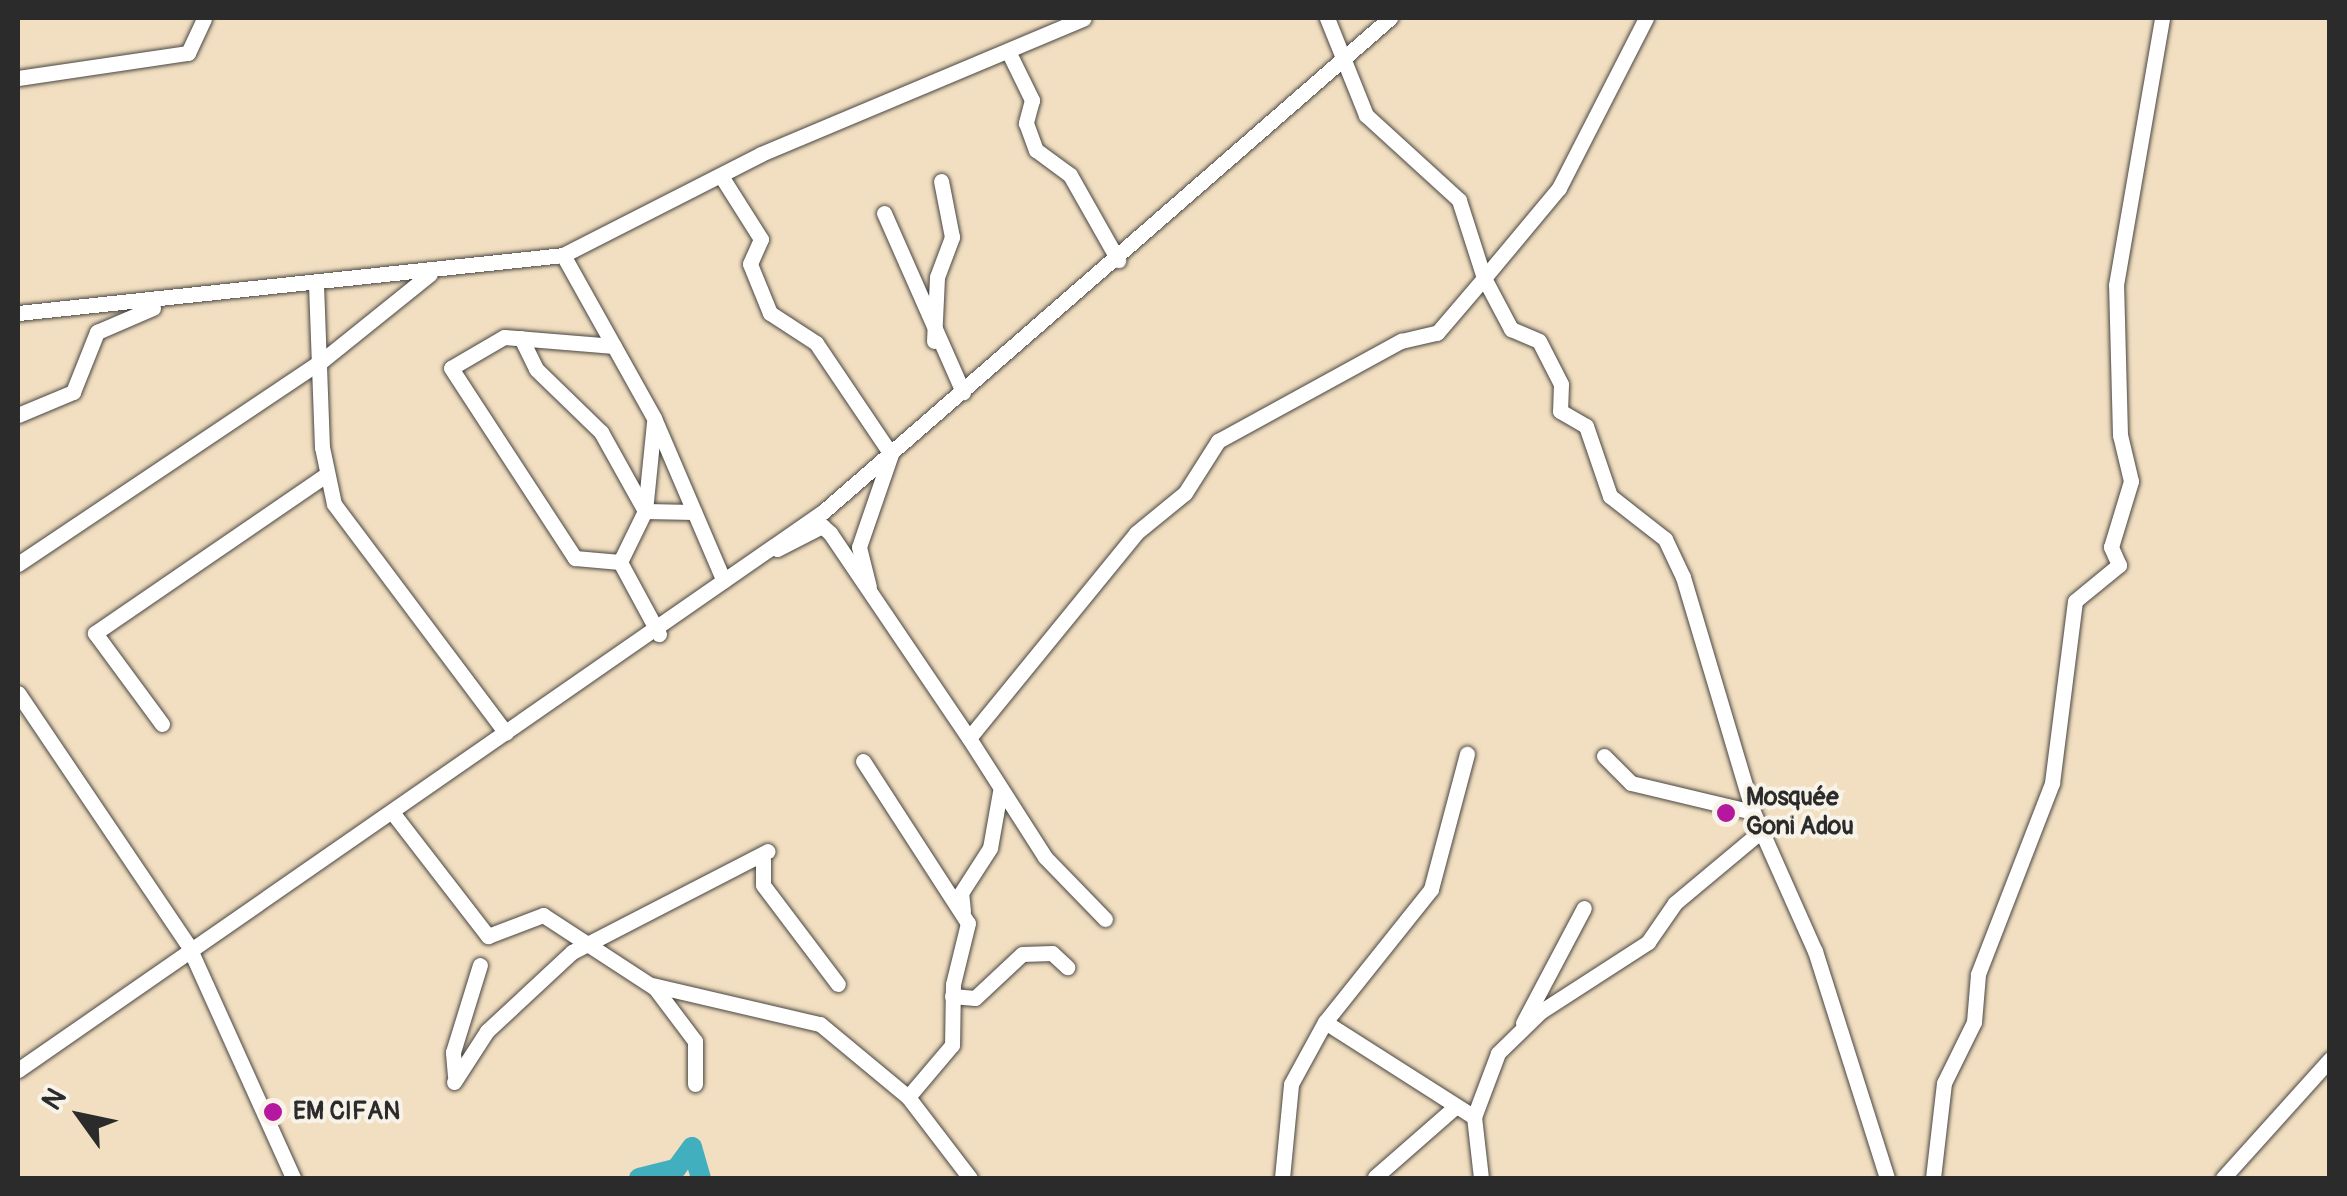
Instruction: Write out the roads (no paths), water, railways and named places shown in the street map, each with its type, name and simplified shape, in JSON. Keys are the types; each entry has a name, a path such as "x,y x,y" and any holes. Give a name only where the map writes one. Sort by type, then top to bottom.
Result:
{"street":[{"path":"18,78 188,52 204,18"},
{"path":"18,313 165,303 563,255 722,179 760,154 1084,18"},
{"path":"1327,18 1348,56 1366,115 1459,200 1484,278 1511,329 1539,341 1561,384 1560,411 1586,426 1618,507 1672,554 1699,654 1746,766 1752,812 1815,951 1886,1178"},
{"path":"18,1070 188,945 658,632 764,553 890,454 1118,260 1390,18"},
{"path":"970,738 1136,533 1185,493 1218,441 1400,341 1438,333 1560,188 1646,18"},
{"path":"1933,1178 1944,1083 1974,1022 1978,974 2052,784 2075,601 2119,566 2111,547 2130,481 2120,435 2116,285 2162,18"},
{"path":"1008,52 1032,100 1026,124 1036,150 1070,175 1118,260"},
{"path":"722,179 761,239 750,264 770,313 816,343 890,454"},
{"path":"934,341 937,277 952,237 941,182"},
{"path":"884,213 934,341 963,392"},
{"path":"563,255 654,418 724,581"},
{"path":"18,564 323,360 430,274"},
{"path":"316,284 328,474 334,504 380,574 506,734"},
{"path":"18,415 73,392 96,332 165,303"},
{"path":"614,346 504,337 451,368 575,558 620,562"},
{"path":"521,338 536,370 601,432 645,511"},
{"path":"620,562 645,511 654,418"},
{"path":"869,587 859,547 890,454"},
{"path":"162,724 95,632 328,474"},
{"path":"645,511 694,512"},
{"path":"764,553 822,526 869,587 970,738 1000,792 1106,919"},
{"path":"620,562 658,632"},
{"path":"18,693 188,945 293,1178"},
{"path":"1282,1178 1291,1084 1325,1022 1431,889 1467,754"},
{"path":"1604,756 1631,783 1752,812"},
{"path":"863,761 964,911"},
{"path":"908,1097 952,1045 952,996 964,911 961,893 990,848 1000,792"},
{"path":"392,812 488,936 538,914 590,940 652,986 695,1041 695,1084"},
{"path":"1481,1178 1474,1117 1498,1053 1516,1035 1648,942 1675,902 1760,832"},
{"path":"480,965 452,1052 455,1079 487,1032 590,940 766,855 763,885 838,984"},
{"path":"1516,1035 1584,908"},
{"path":"952,996 976,998 1022,954 1052,953 1067,967"},
{"path":"652,986 820,1024 908,1097 970,1178"},
{"path":"1325,1022 1474,1117"},
{"path":"2226,1178 2330,1059"},
{"path":"1375,1176 1456,1106"}],"waterway":[{"path":"639,1178 676,1169 692,1147 701,1178"}],"place":[{"name":"Mosquée Goni Adou","path":"1726,813"},
{"name":"EM CIFAN","path":"273,1112"}]}
